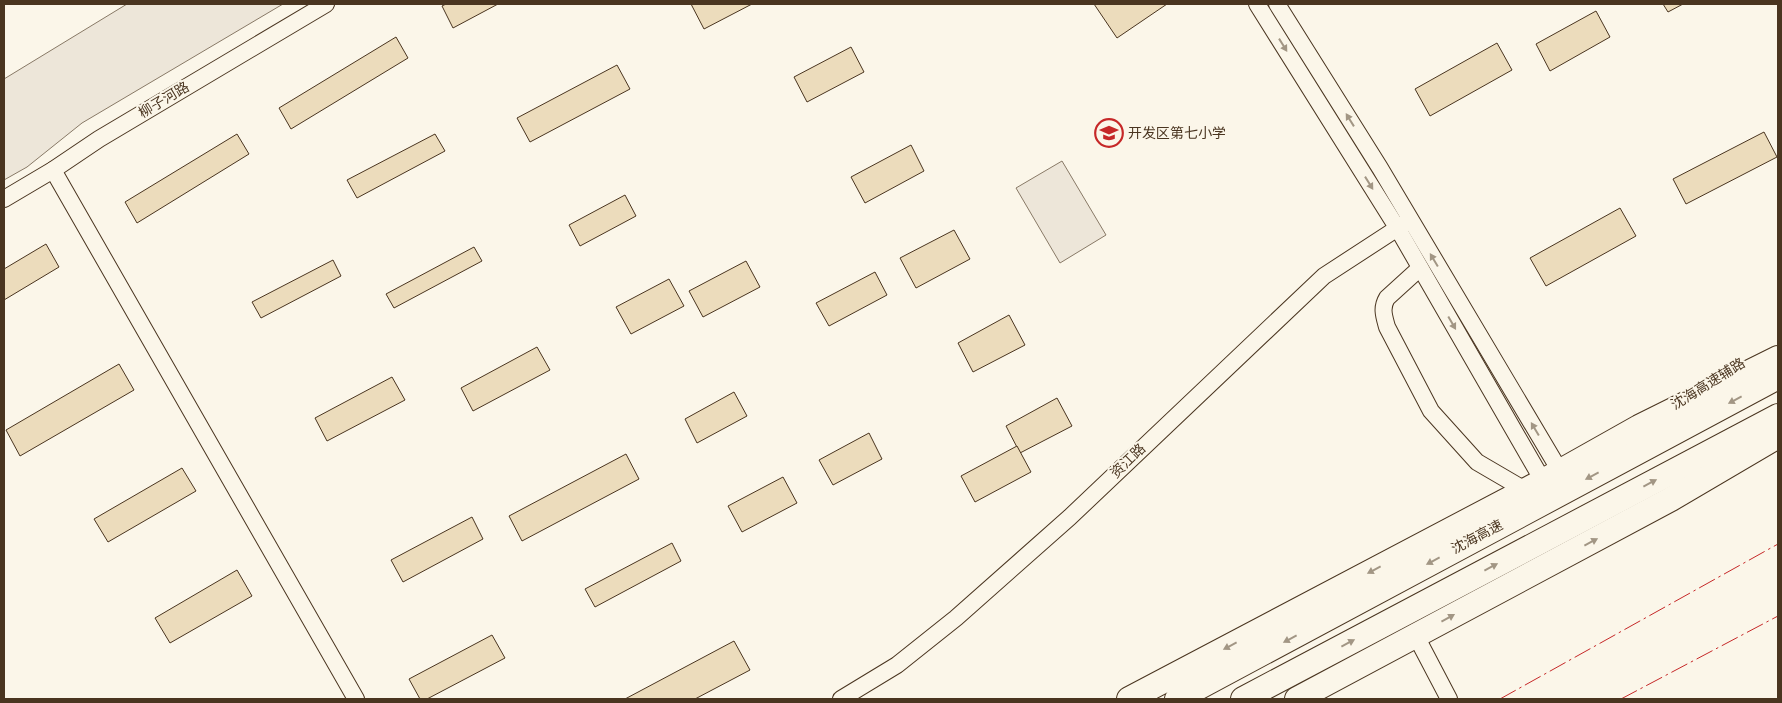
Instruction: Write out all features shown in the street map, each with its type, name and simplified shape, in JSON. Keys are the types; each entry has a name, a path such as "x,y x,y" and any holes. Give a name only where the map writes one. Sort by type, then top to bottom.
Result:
{"highway":[{"name":"沈海高速辅路","path":"1639,427 1729,369 1778,343"},
{"path":"1129,699 1543,481 1639,427 1778,358"},
{"name":"沈海高速","path":"1177,699 1778,378"},
{"path":"1243,699 1778,416"},
{"path":"1297,699 1671,499 1778,436"},
{"path":"1671,499 1778,455"}],"street":[{"name":"柳子河路","path":"4,199 53,170 99,139 326,4"},
{"path":"1257,4 1404,225 1543,481"},
{"path":"1277,4 1380,168 1420,268 1543,481"},
{"path":"53,170 356,699"},
{"name":"资江路","path":"842,699 897,665 956,618 1070,517 1324,276 1404,225"},
{"path":"1420,268 1387,298 1383,312 1387,327 1431,411 1477,462 1543,481"},
{"path":"1416,636 1449,699"}],"shaded area":[{"path":"127,4 283,4 82,123 27,167 4,180 4,79"},
{"path":"1062,161 1106,235 1060,263 1016,188"}],"building":[{"path":"446,4 498,4 453,28 442,6"},
{"path":"691,4 752,4 704,29"},
{"path":"1094,4 1167,4 1117,38"},
{"path":"1663,4 1683,4 1668,12"},
{"path":"1596,11 1610,37 1550,71 1536,44"},
{"path":"396,37 408,58 291,129 279,108"},
{"path":"1497,43 1512,70 1430,116 1415,89"},
{"path":"851,47 864,72 807,102 794,77"},
{"path":"617,65 630,89 530,142 517,118"},
{"path":"1764,132 1777,157 1686,204 1673,179"},
{"path":"237,134 249,154 137,223 125,202"},
{"path":"435,134 445,151 357,198 347,180"},
{"path":"911,145 924,171 865,203 851,177"},
{"path":"625,195 636,216 580,246 569,225"},
{"path":"1620,208 1636,236 1546,286 1530,258"},
{"path":"954,230 970,259 916,288 900,258"},
{"path":"46,244 59,267 4,300 4,269"},
{"path":"474,247 482,261 394,308 386,294"},
{"path":"333,260 341,276 261,318 252,302"},
{"path":"746,261 760,287 703,317 689,291"},
{"path":"875,272 887,295 829,326 816,303"},
{"path":"669,279 684,306 631,334 616,307"},
{"path":"1009,315 1025,345 973,372 958,343"},
{"path":"537,347 550,370 473,411 461,388"},
{"path":"119,364 134,390 20,456 6,430"},
{"path":"392,377 405,400 327,441 315,418"},
{"path":"734,392 747,416 697,443 685,419"},
{"path":"1057,398 1072,426 1020,453 1006,426"},
{"path":"869,433 882,459 833,485 819,460"},
{"path":"1017,446 1031,472 975,502 961,476"},
{"path":"626,454 639,479 522,541 509,516"},
{"path":"182,468 196,491 108,542 94,519"},
{"path":"783,477 797,503 742,532 728,506"},
{"path":"472,517 483,539 403,582 391,560"},
{"path":"672,543 681,561 595,607 585,589"},
{"path":"237,570 252,596 170,643 155,618"},
{"path":"492,635 505,658 427,699 420,699 409,679"},
{"path":"734,641 750,670 695,699 625,699"}],"power":[{"path":"1500,699 1778,544"},
{"path":"1621,699 1778,616"}],"place":[{"name":"开发区第七小学","path":"1109,133"}]}
